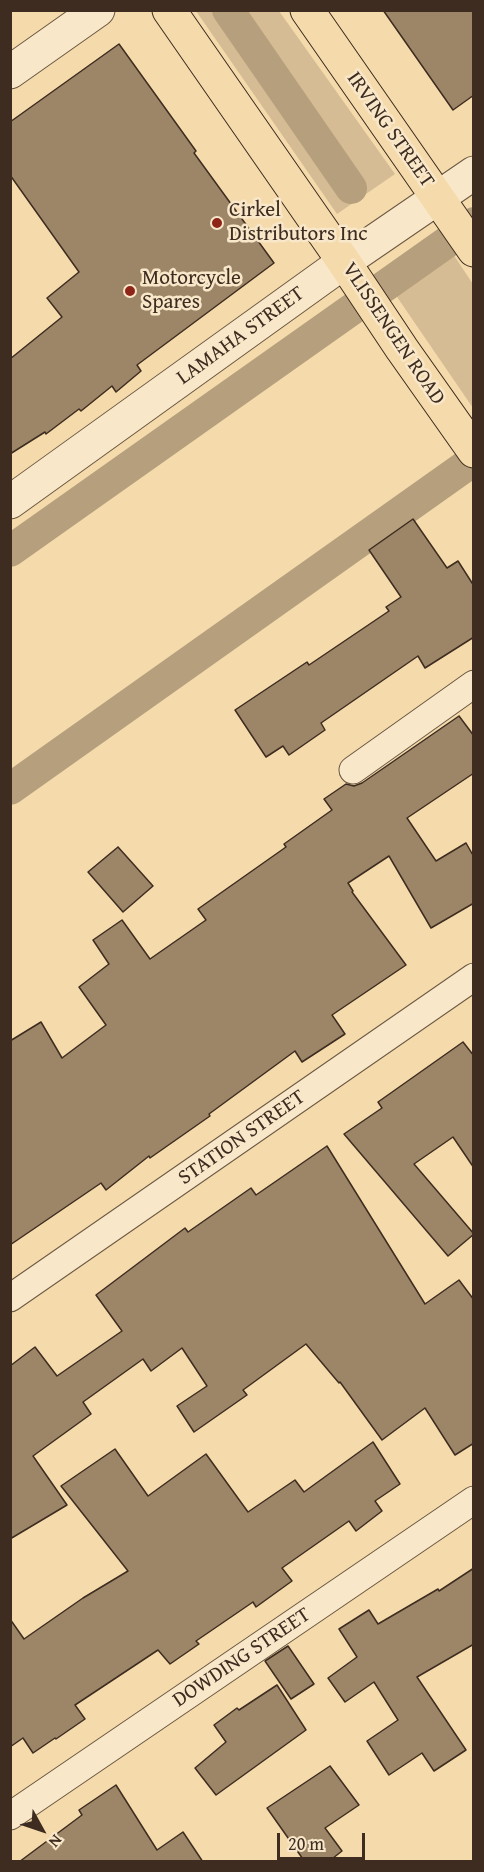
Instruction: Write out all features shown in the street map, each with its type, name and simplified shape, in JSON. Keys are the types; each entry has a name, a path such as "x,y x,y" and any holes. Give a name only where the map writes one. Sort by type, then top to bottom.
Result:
{"main road":[{"name":"VLISSENGEN ROAD","path":"169,10 467,442"},
{"name":"IRVING STREET","path":"307,10 473,249"}],"street":[{"path":"10,72 99,10"},
{"name":"LAMAHA STREET","path":"10,502 344,262 444,207 474,173"},
{"path":"353,770 474,684"},
{"name":"STATION STREET","path":"10,1298 474,977"},
{"name":"DOWDING STREET","path":"10,1816 474,1500"}],"shaded area":[{"path":"196,11 279,11 395,174 337,214"},
{"path":"441,236 473,284 473,408 382,275"}],"building":[{"path":"383,10 474,10 474,95 453,110"},
{"path":"119,44 274,263 137,365 141,371 116,392 112,386 81,411 79,409 46,434 45,432 10,454 10,359 62,317 47,298 79,272 10,175 10,122"},
{"path":"413,519 447,568 458,561 474,586 474,637 425,668 418,656 321,723 325,730 289,755 283,746 266,757 235,710 307,662 309,665 389,611 386,607 401,597 369,550"},
{"path":"459,716 474,736 474,773 407,818 436,861 466,843 474,857 474,903 431,928 389,856 348,883 352,892 406,965 332,1015 345,1034 302,1062 295,1051 209,1114 210,1116 150,1158 149,1156 106,1190 101,1183 10,1245 10,1041 41,1022 62,1058 106,1025 79,987 109,964 93,940 122,920 150,959 206,920 198,909 286,847 284,844 332,810 324,799 346,784 354,786 362,783"},
{"path":"118,847 153,886 123,912 88,872"},
{"path":"463,1042 474,1056 474,1168 453,1137 414,1164 474,1234 448,1256 344,1134 382,1108 378,1102"},
{"path":"327,1146 425,1304 459,1280 474,1300 474,1443 455,1455 425,1408 382,1440 340,1382 306,1344 243,1390 247,1395 194,1432 177,1406 207,1386 182,1348 151,1371 143,1359 83,1402 91,1414 33,1456 67,1505 10,1539 10,1366 35,1347 57,1376 122,1331 96,1295 185,1228 188,1232 251,1188 256,1195"},
{"path":"373,1442 400,1484 375,1501 382,1511 356,1531 349,1521 282,1568 292,1581 256,1607 253,1602 196,1641 199,1644 170,1664 158,1650 75,1705 85,1719 56,1739 33,1753 23,1738 10,1747 10,1619 24,1639 83,1598 128,1571 61,1486 115,1449 148,1496 206,1454 248,1512 295,1480 304,1492"},
{"path":"474,1568 474,1644 417,1677 466,1750 434,1771 422,1753 389,1775 367,1741 398,1720 374,1682 345,1702 328,1678 357,1657 339,1629 369,1610 378,1624 438,1589 439,1591"},
{"path":"288,1646 314,1684 291,1699 265,1661"},
{"path":"277,1685 306,1730 216,1795 195,1768 226,1742 214,1725 237,1708 239,1710"},
{"path":"330,1766 359,1805 325,1828 342,1851 328,1862 305,1862 267,1808"},
{"path":"116,1785 157,1850 183,1832 203,1862 19,1862 82,1815 79,1810"}],"waterway":[{"path":"228,10 351,188"},
{"path":"10,551 474,223"},
{"path":"10,789 474,460"}],"place":[{"name":"Cirkel Distributors Inc","path":"217,223"},
{"name":"Motorcycle Spares","path":"130,291"}]}
